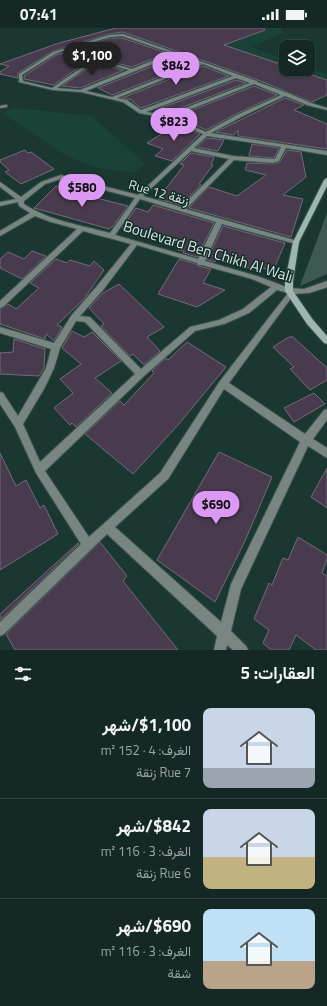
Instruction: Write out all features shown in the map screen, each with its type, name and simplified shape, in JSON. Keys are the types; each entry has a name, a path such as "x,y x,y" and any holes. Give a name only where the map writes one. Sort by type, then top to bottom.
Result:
{"street":[{"path":"325,110 203,63 126,36 118,35 110,36 54,53 20,75 21,82 53,89 81,91 125,101 141,112 167,117 206,134 327,154"},
{"path":"63,50 91,63 104,62 132,70"},
{"path":"81,91 175,53"},
{"path":"53,89 91,63"},
{"path":"112,98 203,63"},
{"path":"141,112 235,77"},
{"path":"167,117 255,82"},
{"path":"111,236 139,197 206,134 241,115 286,94"},
{"path":"189,149 233,158 273,162 277,160 284,147"},
{"path":"182,210 233,158"},
{"name":"Rue 12 زنقة","path":"21,200 43,183 61,177 139,197 296,242"},
{"path":"327,180 296,242 289,281 290,292 310,322 327,341"},
{"path":"0,184 21,200 22,205 33,214 0,234"},
{"path":"0,204 21,200"},
{"name":"Boulevard Ben Chikh Al Wali","path":"33,214 200,263 252,276 290,292 313,290 327,284"},
{"path":"200,263 220,221"},
{"path":"0,227 8,229"},
{"path":"0,305 82,229"},
{"path":"18,424 41,386 50,368 56,347 74,318 100,288 135,243"},
{"path":"39,470 141,374 193,329 221,322 246,311 277,286"},
{"path":"0,630 107,527 164,476 223,384 290,292"},
{"path":"74,318 87,319 141,374"},
{"path":"0,330 56,347"},
{"path":"223,384 327,453"},
{"path":"0,396 18,424 39,470 88,545"},
{"path":"220,650 235,588 306,440 327,413"},
{"path":"107,527 242,650"}],"shaded area":[{"path":"123,28 282,28 283,33 251,47 279,57 279,76 315,76 315,70 327,74 327,93 307,105 112,31"},
{"path":"14,108 92,116 145,164 135,172 117,171 100,168 68,157 2,113"},
{"path":"327,213 327,274 300,286"}],"building":[{"path":"116,28 264,28 265,30 224,45 279,64 279,76 315,76 327,80 327,95 312,102 258,80 123,32 109,34 53,51 18,73 18,78 0,74 0,72 9,66 0,64 59,43"},
{"path":"110,38 122,38 167,53 132,67 104,60 92,60 71,50"},
{"path":"63,53 85,63 54,85 24,79 24,76 56,55"},
{"path":"175,57 195,63 112,95 98,88"},
{"path":"93,65 104,65 124,70 80,88 62,86"},
{"path":"203,66 229,76 141,108 133,102 133,100 122,98"},
{"path":"236,80 246,83 170,112 161,108"},
{"path":"254,86 277,95 206,130 177,116"},
{"path":"285,98 304,105 294,110 327,124 327,149 238,136 238,130 234,135 216,132"},
{"path":"177,124 200,134 172,161 155,156 163,149 147,143"},
{"path":"207,138 224,140 218,151 197,147"},
{"path":"252,144 279,148 274,158 249,156"},
{"path":"25,150 28,153 31,152 54,169 21,184 5,172 9,170 0,162 0,160"},
{"path":"287,150 301,152 306,177 283,195 303,199 291,237 189,208 209,187 237,196 266,175 245,170 247,163 273,164 280,162"},
{"path":"191,153 214,157 211,165 213,165 199,184 201,185 181,205 158,199 184,165 180,164"},
{"path":"56,186 74,190 73,192 128,206 109,229 34,208"},
{"path":"153,205 214,223 197,257 178,250 181,244 122,228 136,208 148,212"},
{"path":"223,226 285,243 273,271 252,265 249,268 224,261 216,260 215,262 207,260"},
{"path":"32,251 46,256 22,279 0,268 0,259 8,252 24,259"},
{"path":"56,259 67,263 70,260 90,266 94,261 104,270 84,299 57,325 62,327 54,341 46,334 45,339 0,324 0,309 8,304 16,309 39,288 30,283"},
{"path":"179,259 211,269 203,283 225,290 197,307 158,294"},
{"path":"119,284 164,327 147,337 160,351 144,365 133,354 130,356 101,326 104,324 89,308 103,293"},
{"path":"72,331 84,337 92,332 121,361 95,378 112,393 76,427 72,423 70,425 54,408 73,393 60,379 81,364 62,348"},
{"path":"289,337 293,337 327,368 327,380 310,390 290,369 294,367 273,347"},
{"path":"14,339 45,349 44,368 39,376 0,374 0,353 13,352"},
{"path":"187,342 226,367 178,425 133,474 85,434 120,401 124,405 154,373 152,371 166,358 168,360"},
{"path":"314,393 325,404 294,422 284,408"},
{"path":"219,452 272,477 245,541 215,602 157,560"},
{"path":"0,453 16,486 26,480 40,508 44,505 58,534 0,570"},
{"path":"327,468 327,508 311,497"},
{"path":"298,537 327,555 322,573 327,576 327,650 316,650 296,635 289,650 271,650 263,643 269,630 254,619 269,583 272,585 283,558 288,560"},
{"path":"100,542 127,576 123,581 178,650 15,650 6,634"},
{"path":"78,543 79,544 0,620 0,614"}]}
